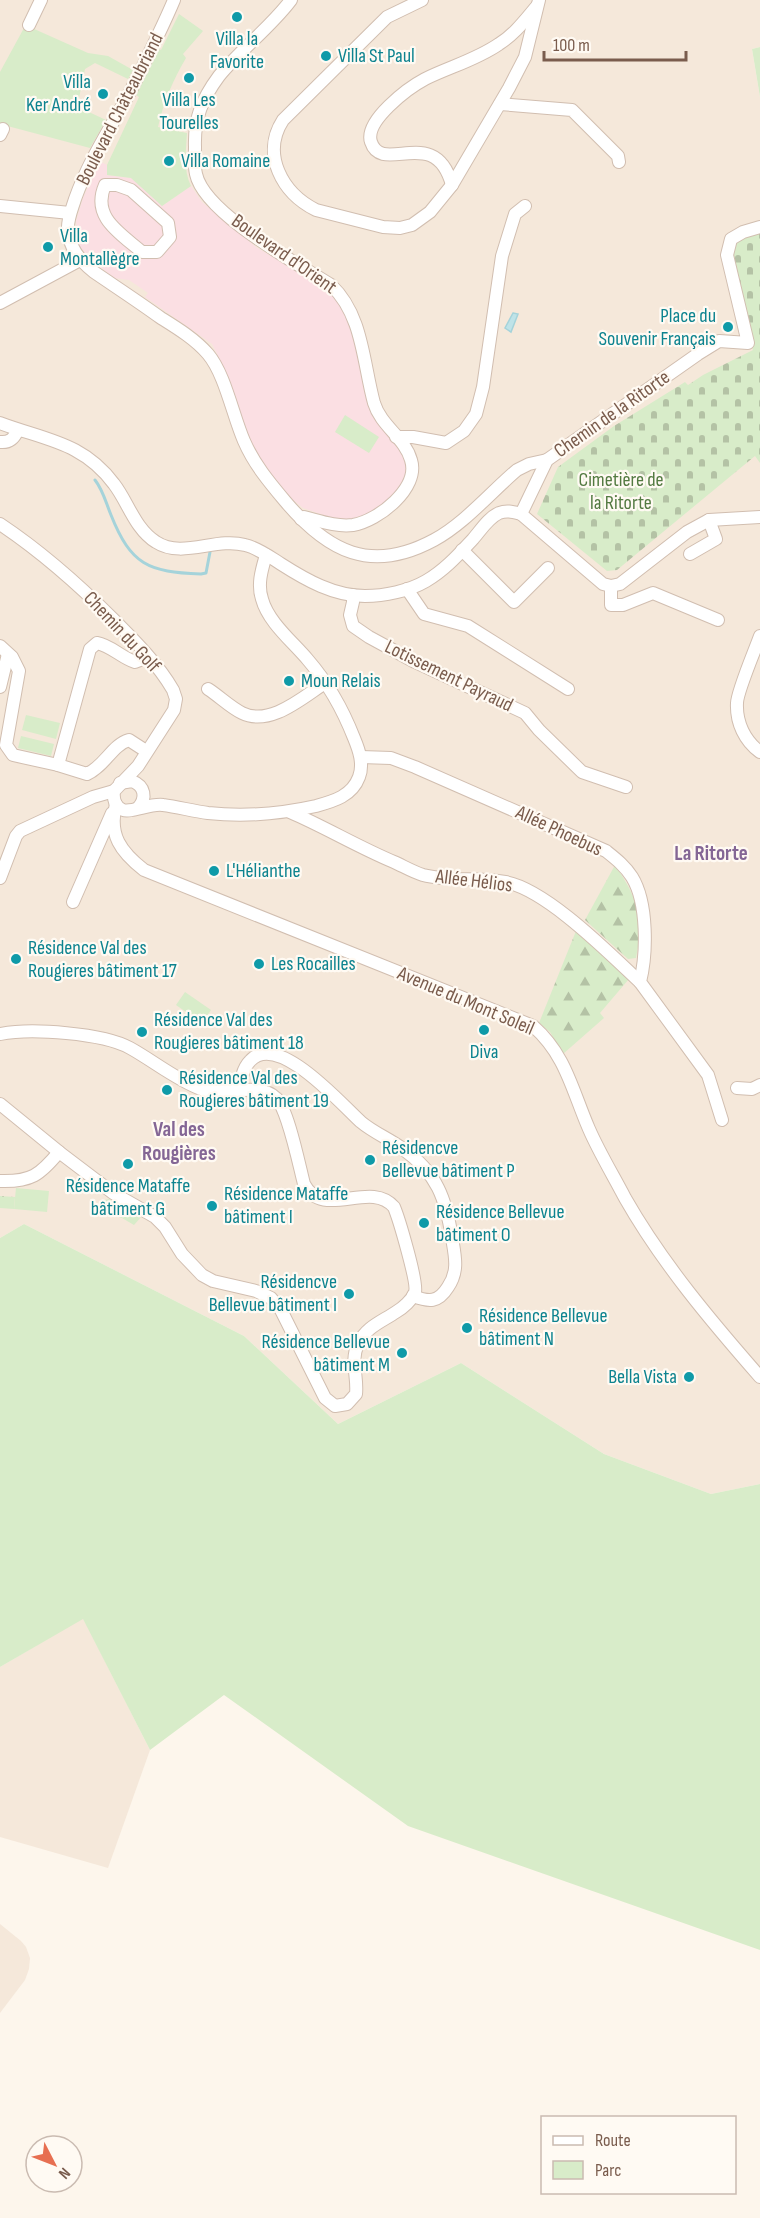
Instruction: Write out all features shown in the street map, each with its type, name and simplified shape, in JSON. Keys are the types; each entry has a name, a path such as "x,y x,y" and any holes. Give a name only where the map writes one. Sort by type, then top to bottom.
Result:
{"street":[{"path":"29,25 41,0"},
{"name":"Boulevard Châteaubriand","path":"174,0 129,93 94,155 70,213 69,238 80,260 94,272 185,333 208,354 218,372 244,441 256,465 301,519 319,536 342,550 364,556 392,556 435,540 449,531 518,470 529,464 547,460"},
{"name":"Boulevard d'Orient","path":"291,0 269,27 221,74 203,100 194,129 196,175 211,199 243,229 331,285 340,294 352,316 378,413 411,459 413,467 411,478 394,502 374,518 353,525 333,525 304,517 301,519"},
{"path":"422,0 387,17 283,120 275,134 275,151 281,179 297,199 316,210 383,227 400,228 422,219 440,202 452,185 500,105 525,57 539,2"},
{"path":"452,185 445,166 431,155 411,151 386,156 380,153 370,140 372,130 382,113 423,80 483,54 513,34 539,2"},
{"path":"500,105 572,110 618,156 619,162"},
{"path":"105,185 117,185 131,190 168,223 170,237 158,252 142,252 104,218 99,198 105,185"},
{"path":"0,206 70,213"},
{"path":"396,437 413,437 446,443 464,431 476,414 483,387 502,256 515,214 525,206"},
{"name":"Chemin de la Ritorte","path":"521,514 547,460 719,341 748,343 727,255 731,239 743,232 760,227"},
{"path":"0,303 80,260"},
{"path":"0,423 65,444 87,457 116,486 143,532 162,546 177,548 237,543 247,545 304,579 353,595 378,595 424,582 462,550 492,517 510,511 521,514 603,584 612,586 620,584 687,532 709,520 760,517"},
{"path":"0,442 11,440 18,430"},
{"path":"690,554 716,539 709,520"},
{"name":"Chemin du Golf","path":"0,524 57,566 133,639 171,686 176,699 174,710 116,795"},
{"path":"462,550 514,602 548,568"},
{"path":"116,795 121,809 163,805 208,813 252,816 290,812 324,804 351,792 360,776 361,757 345,715 325,682 267,612 261,597 260,580 266,555"},
{"path":"612,586 611,605 623,605 653,593 718,620"},
{"path":"407,588 424,614 468,626 568,689"},
{"name":"Lotissement Payraud","path":"353,595 350,615 353,626 415,662 525,713 538,730 582,772 626,788"},
{"path":"760,636 736,701 740,727 749,744 760,752"},
{"path":"58,765 90,649 97,643 135,662 148,657"},
{"path":"0,687 4,650"},
{"path":"4,650 19,671 6,745 14,755 87,774 97,770 121,742 129,740 146,751"},
{"path":"208,689 243,714 262,717 282,710 325,682"},
{"name":"Allée Phoebus","path":"361,757 391,758 414,767 606,851 621,863 633,880 645,916 645,964 640,982"},
{"path":"120,844 121,827 144,799 138,765"},
{"path":"73,902 116,795 132,781 163,805"},
{"path":"0,878 20,831 93,796 116,795"},
{"name":"Avenue du Mont Soleil","path":"116,795 113,826 116,839 128,858 144,870 533,1026 545,1036 561,1058 590,1131 652,1243 722,1333 760,1377"},
{"path":"321,827 318,816 324,804"},
{"name":"Allée Hélios","path":"290,812 360,847 422,874 439,878 507,882 523,888 549,903 584,931 640,982"},
{"path":"640,982 708,1075 722,1120"},
{"path":"0,1034 55,1033 110,1040 129,1048 200,1089 218,1092 266,1091 280,1103 304,1184 313,1196 331,1201 369,1197 381,1199 392,1205 416,1288 413,1296 399,1311 364,1333 354,1355 356,1394 353,1400 347,1404 335,1406 325,1398 279,1306 271,1298 256,1291 213,1281 202,1275 182,1254 155,1216 113,1194 0,1104"},
{"path":"240,1091 245,1068 251,1059 264,1053 277,1055 306,1071 368,1127 402,1148 426,1168 439,1187 445,1205 456,1267 450,1284 438,1298 426,1301 413,1296"},
{"path":"737,1088 752,1089 760,1085"},
{"path":"0,1181 31,1178 47,1166 59,1152"}],"shaded area":[{"path":"0,0 760,0 760,47 752,49 760,97 760,1484 711,1494 604,1454 461,1363 338,1424 244,1336 24,1224 0,1238"},
{"path":"99,161 107,165 107,175 131,178 162,206 191,186 202,202 256,247 328,290 341,304 351,327 368,406 374,418 406,457 408,473 391,499 369,514 350,519 335,519 303,508 260,463 244,425 228,376 212,344 145,297 148,293 129,280 114,278 88,257 78,244 76,221"},
{"path":"83,1618 150,1750 108,1868 0,1837 0,1667"},
{"path":"0,1924 21,1941 30,1958 25,1980 0,2013"}],"green space":[{"path":"179,14 203,31 183,54 186,58 169,91 158,127 187,133 186,167 191,186 162,206 131,178 107,175 107,165 139,97 136,95"},
{"path":"23,24 88,53 108,56 133,70 128,79 95,63 85,69 79,98 74,105 106,120 90,148 0,124 0,72 24,28"},
{"path":"760,47 760,97 752,49"},
{"name":"Cimetière de la Ritorte","path":"760,231 760,463 755,456 617,570 607,571 537,514 558,467 614,426 685,382 688,385 753,350 730,254 734,242"},
{"path":"345,415 379,437 369,453 335,432"},
{"path":"26,715 60,723 56,739 22,730"},
{"path":"21,736 54,744 51,756 18,748"},
{"path":"615,865 629,888 637,909 639,931 636,958 628,959 585,920"},
{"path":"576,931 629,979 600,1013 604,1018 563,1054 550,1032 539,1023"},
{"path":"185,992 211,1010 202,1023 176,1005"},
{"path":"16,1188 49,1191 47,1212 14,1209"},
{"path":"0,1196 15,1197 14,1209 0,1208"},
{"path":"109,1199 141,1217 134,1225 122,1218 103,1212 105,1200"},
{"path":"24,1224 244,1336 338,1424 461,1363 604,1454 711,1494 760,1484 760,1950 408,1826 224,1695 150,1750 83,1619 0,1667 0,1238"}],"water":[{"path":"513,313 518,314 511,332 505,328"}],"waterway":[{"path":"95,480 118,532 134,555 144,562 167,571 201,574 206,573 210,552"}],"place":[{"name":"Villa la Favorite","path":"237,17"},
{"name":"Villa St Paul","path":"326,56"},
{"name":"Villa Les Tourelles","path":"189,78"},
{"name":"Villa Ker André","path":"103,94"},
{"name":"Villa Romaine","path":"169,161"},
{"name":"Villa Montallègre","path":"48,247"},
{"name":"Place du Souvenir Français","path":"728,327"},
{"name":"Moun Relais","path":"289,681"},
{"name":"L'Hélianthe","path":"214,871"},
{"name":"Résidence Val des Rougieres bâtiment 17","path":"16,959"},
{"name":"Les Rocailles","path":"259,964"},
{"name":"Diva","path":"484,1030"},
{"name":"Résidence Val des Rougieres bâtiment 18","path":"142,1032"},
{"name":"Résidence Val des Rougieres bâtiment 19","path":"167,1090"},
{"name":"Résidencve Bellevue bâtiment P","path":"370,1160"},
{"name":"Résidence Mataffe bâtiment G","path":"128,1164"},
{"name":"Résidence Mataffe bâtiment I","path":"212,1206"},
{"name":"Résidence Bellevue bâtiment O","path":"424,1223"},
{"name":"Résidencve Bellevue bâtiment I","path":"349,1294"},
{"name":"Résidence Bellevue bâtiment N","path":"467,1328"},
{"name":"Résidence Bellevue bâtiment M","path":"402,1353"},
{"name":"Bella Vista","path":"689,1377"}],"district":[{"name":"La Ritorte","path":"711,853"},
{"name":"Val des Rougières","path":"179,1141"}]}
